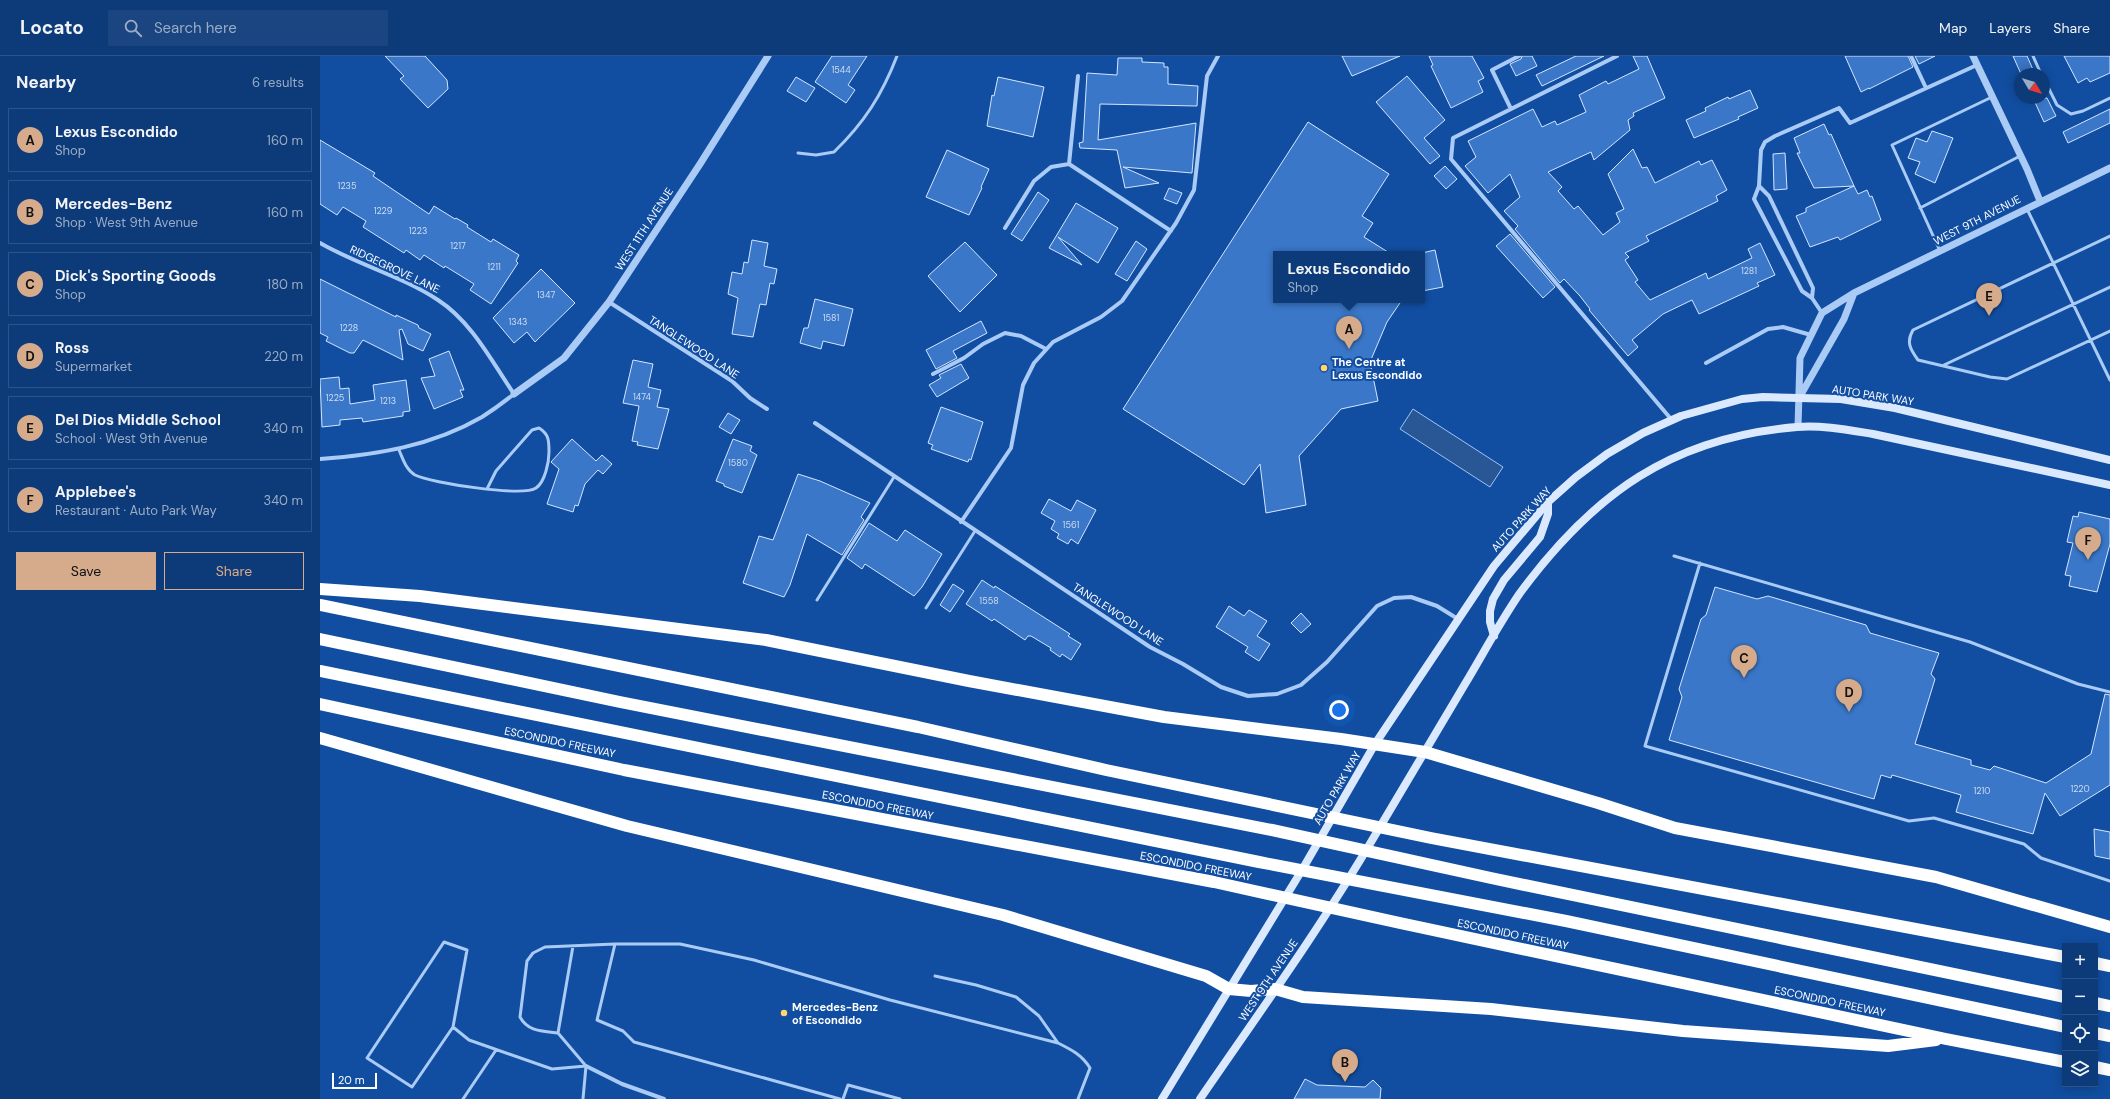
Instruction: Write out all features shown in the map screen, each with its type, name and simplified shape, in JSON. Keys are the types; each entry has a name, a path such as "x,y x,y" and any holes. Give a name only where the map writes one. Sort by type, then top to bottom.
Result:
{"highway":[{"path":"320,589 420,596 766,640 969,682 1164,717 1375,744 1425,752 1598,803 1675,828 1936,877 2110,927"},
{"path":"320,605 918,727 1106,770 1431,838 2062,956"},
{"path":"320,639 620,702 1272,830 1407,860 2062,996"},
{"path":"320,671 1259,862 1574,923 2062,1026"},
{"name":"ESCONDIDO FREEWAY","path":"320,704 624,770 1214,882 1946,1039 2062,1061"},
{"path":"320,738 627,826 1003,916 1206,976 1229,989 1251,991 1275,989 1303,997 1491,1009 1690,1032 1888,1046 1946,1039"},
{"path":"2098,964 2110,966"},
{"path":"2098,1004 2110,1006"},
{"path":"2098,1034 2110,1036"},
{"path":"2098,1068 2110,1070"}],"main road":[{"name":"AUTO PARK WAY","path":"1229,989 1302,870 1375,744 1494,566 1548,502 1607,454 1671,419 1710,406 1742,399 1763,397 1841,400 1895,408 2110,460"},
{"path":"1425,752 1519,595 1552,552 1594,509 1641,475 1654,466 1706,444 1744,435 1798,427 1833,428 1873,434 2110,485"},
{"path":"1494,636 1490,622 1490,611 1493,599 1504,580 1540,537 1547,520 1548,502"},
{"name":"WEST 9TH AVENUE","path":"1200,1099 1353,873 1425,752"},
{"path":"1162,1099 1229,989"}],"street":[{"name":"WEST 11TH AVENUE","path":"514,394 564,358 609,302 700,164 768,56"},
{"path":"962,522 1012,448 1023,385 1034,363 1053,342 1100,317 1122,301 1170,231 1194,190 1207,76 1218,56"},
{"path":"1511,109 1492,70 1519,56"},
{"path":"1617,56 1453,138 1451,159 1671,419"},
{"path":"1911,56 1926,88"},
{"path":"1973,56 2021,155 2040,201"},
{"path":"1798,427 1800,358 1822,314 1812,298 1802,291 1754,199 1759,186 1761,150 1765,142 1775,136 1839,108 1850,123 1977,65"},
{"path":"1069,164 1078,76"},
{"path":"1005,228 1034,181 1051,167 1069,164 1170,231"},
{"name":"WEST 9TH AVENUE","path":"1822,314 1854,293 2110,168"},
{"path":"1759,186 1769,196 1813,288 1812,298"},
{"name":"RIDGEGROVE LANE","path":"320,244 419,288 440,300 460,318 478,340 514,394"},
{"path":"1799,398 1844,319 1854,293"},
{"name":"TANGLEWOOD LANE","path":"609,302 732,381 750,398 767,409"},
{"path":"1706,363 1768,329 1783,327 1812,335"},
{"path":"933,374 964,358 983,344 1005,332 1021,336 1046,349"},
{"path":"320,460 356,457 399,450 434,438 481,417 514,394"},
{"name":"TANGLEWOOD LANE","path":"815,423 1150,647 1183,664 1221,687 1248,696 1277,694 1301,685 1327,662 1377,606 1394,598 1411,597 1437,606 1458,620"},
{"path":"586,1066 622,1084 664,1099"}],"lane":[{"path":"798,153 816,154 834,152 869,114 888,81 897,56"},
{"path":"2033,56 2039,68"},
{"path":"2050,91 2057,105 2071,114 2083,111 2110,98"},
{"path":"1940,251 1892,145 1993,97"},
{"path":"1920,208 2021,155"},
{"path":"2027,208 2110,380"},
{"path":"2110,236 1913,330 1909,337 1910,349 1918,360 1990,377 2007,379 2110,331"},
{"path":"1944,365 2110,287"},
{"path":"399,450 407,467 415,474 438,482 487,489 527,492 535,490 541,484 549,458 546,432 539,428 532,430 496,471 487,489"},
{"path":"817,600 894,477"},
{"path":"926,608 975,531"},
{"path":"1674,556 1970,642 2078,684 2110,692"},
{"path":"1700,563 1645,746 1909,821 1934,818 2024,844 2041,858 2110,882"},
{"path":"444,942 467,950 453,1027 412,1087 366,1058 444,942"},
{"path":"615,944 597,1020 623,1031 634,1042 840,1099"},
{"path":"583,1099 586,1066 558,1033 532,1029 524,1025 520,1017 527,961 533,953 545,947 615,944 680,944 754,960 890,1000 1058,1043 1076,1052 1085,1060 1090,1068 1078,1099"},
{"path":"558,1033 573,946"},
{"path":"935,976 976,985 1016,997 1039,1016 1058,1043"},
{"path":"453,1027 469,1040 552,1069 586,1066"},
{"path":"463,1099 496,1050"},
{"path":"844,1099 848,1085 900,1099"}],"water":[{"path":"1413,409 1503,467 1490,487 1400,429"}],"building":[{"path":"385,56 425,56 447,80 448,89 428,108 400,79 404,76"},
{"path":"832,56 867,56 848,85 855,90 846,103 815,82"},
{"path":"1342,56 1400,56 1352,76"},
{"path":"1429,56 1472,56 1484,78 1478,81 1483,92 1451,108 1431,66 1433,65"},
{"path":"1522,56 1532,56 1537,66 1516,76 1510,64 1521,59"},
{"path":"1576,56 1604,56 1542,86 1536,75"},
{"path":"1633,56 1647,56 1665,98 1633,113 1634,116 1628,120 1630,130 1594,160 1591,152 1548,172 1562,187 1558,191 1574,209 1578,206 1603,235 1620,222 1616,213 1624,209 1608,174 1633,149 1642,168 1647,167 1655,183 1699,161 1701,165 1712,160 1727,190 1716,196 1718,201 1646,236 1649,241 1625,253 1629,257 1625,260 1638,280 1635,282 1650,300 1706,273 1708,279 1752,258 1748,249 1760,243 1775,275 1757,283 1759,286 1699,314 1692,300 1663,314 1632,340 1638,347 1628,356 1589,310 1590,309 1580,296 1564,279 1560,283 1515,229 1518,226 1504,211 1520,197 1510,174 1488,193 1465,166 1476,157 1468,141 1533,109 1542,127 1555,121 1557,125 1586,112 1579,95 1606,81 1608,84 1639,69"},
{"path":"1845,56 1908,56 1913,67 1861,92"},
{"path":"1915,56 1935,56 1919,64"},
{"path":"2013,56 2027,56 2032,68 2018,68"},
{"path":"2064,56 2110,56 2110,73 2090,82 2087,78 2078,83"},
{"path":"1118,58 1142,58 1142,62 1164,63 1164,67 1168,67 1168,84 1198,86 1197,106 1100,104 1098,140 1196,123 1192,173 1123,167 1159,183 1125,188 1117,150 1080,148 1079,143 1083,142 1087,73 1117,75"},
{"path":"1407,76 1445,120 1424,138 1440,156 1430,164 1376,102"},
{"path":"796,77 815,88 806,102 787,91"},
{"path":"998,77 1044,87 1033,137 987,126 992,95 994,96"},
{"path":"1750,90 1758,108 1738,117 1739,119 1694,138 1686,120 1706,111 1705,108 1728,97 1729,99"},
{"path":"2036,104 2050,104 2056,116 2044,122"},
{"path":"2110,109 2110,123 2068,143 2063,132"},
{"path":"1308,122 1389,174 1362,216 1373,223 1364,237 1386,251 1273,251 1273,303 1400,303 1387,322 1370,362 1378,401 1341,409 1299,456 1306,505 1266,513 1260,464 1244,485 1123,409"},
{"path":"1824,124 1829,135 1831,134 1854,186 1814,188 1797,153 1800,153 1794,138"},
{"path":"1932,131 1953,138 1935,183 1915,174 1920,162 1908,158 1916,138 1927,142"},
{"path":"320,140 375,173 373,176 429,214 434,206 468,225 467,227 491,242 493,239 519,255 516,261 518,263 491,304 470,290 474,284 445,266 444,268 424,255 420,260 406,250 404,253 363,227 366,221 343,207 337,215 320,204"},
{"path":"947,150 989,169 969,215 926,197"},
{"path":"1785,153 1787,189 1774,190 1773,154"},
{"path":"1445,166 1457,179 1446,189 1434,176"},
{"path":"1854,186 1858,194 1867,190 1870,197 1872,196 1881,220 1840,240 1838,237 1810,247 1796,216 1806,212 1806,208"},
{"path":"1169,188 1182,193 1177,204 1164,199"},
{"path":"1038,192 1049,200 1022,241 1011,234"},
{"path":"1076,203 1118,228 1098,263 1058,237 1082,265 1049,248"},
{"path":"1510,234 1555,287 1543,298 1496,246"},
{"path":"752,240 768,243 764,266 777,269 774,284 770,283 766,305 760,304 753,337 732,334 738,298 728,294 732,272 742,274 744,262 748,263"},
{"path":"1136,241 1147,249 1127,281 1115,274"},
{"path":"965,242 997,275 960,312 928,276"},
{"path":"1435,250 1443,287 1425,290 1425,252"},
{"path":"541,269 575,303 535,342 527,332 514,343 493,318"},
{"path":"320,279 396,317 396,315 418,325 419,328 431,334 423,351 408,344 402,329 399,330 403,360 363,340 354,353 350,353 326,341 328,337 320,333"},
{"path":"815,299 853,309 844,346 823,341 821,349 800,343 804,328 808,328"},
{"path":"981,321 987,333 953,351 957,358 936,369 926,350"},
{"path":"449,351 464,390 460,390 463,397 434,409 421,378 435,376 429,359"},
{"path":"633,360 653,364 648,387 661,390 657,407 669,409 658,449 637,445 638,442 632,441 639,406 623,403"},
{"path":"961,364 969,378 937,397 929,385 941,378 939,375"},
{"path":"339,377 340,389 349,388 350,404 375,400 373,385 406,380 410,411 403,412 403,416 363,422 362,418 340,420 340,425 322,427 320,379"},
{"path":"941,407 983,422 971,460 969,459 968,462 931,449 933,445 928,443"},
{"path":"728,413 740,420 731,434 719,427"},
{"path":"572,439 596,461 602,455 612,464 603,474 598,470 585,484 578,506 575,505 573,512 547,504 559,469 551,462"},
{"path":"733,439 752,446 750,451 757,455 742,493 716,481"},
{"path":"798,474 820,481 870,503 861,517 864,520 842,555 807,534 790,585 784,597 743,583 759,536 773,540"},
{"path":"1049,499 1071,511 1077,500 1096,510 1078,544 1071,539 1068,544 1057,538 1059,534 1051,529 1055,521 1041,513"},
{"path":"2079,512 2110,519 2110,544 2097,592 2069,586 2071,576 2065,575 2073,543 2067,542 2073,516 2078,517"},
{"path":"869,523 897,541 905,530 942,554 922,587 914,596 865,564 862,569 847,558"},
{"path":"982,580 994,588 995,586 1070,634 1068,636 1081,644 1071,660 1062,654 1060,657 1050,650 1051,648 1031,636 1028,636 1025,640 994,619 992,621 966,604"},
{"path":"953,584 964,591 950,612 940,605"},
{"path":"1715,587 1757,599 1768,596 1866,625 1870,633 1939,653 1931,674 1935,679 1915,744 1971,760 1971,765 1990,770 1994,766 2046,783 2091,754 2105,694 2110,695 2110,785 2060,816 2045,793 2033,834 1956,812 1961,795 1892,775 1891,778 1881,775 1874,799 1669,740 1682,697 1679,689 1701,619 1706,615"},
{"path":"1229,606 1244,616 1249,610 1267,621 1257,636 1270,644 1259,661 1245,652 1248,647 1216,627"},
{"path":"1301,613 1311,624 1301,633 1291,623"},
{"path":"2094,829 2110,832 2110,859 2095,856"},
{"path":"1305,1079 1317,1085 1365,1087 1373,1080 1381,1088 1380,1099 1294,1099"}],"place":[{"name":"Del Dios Middle School","path":"1989,316"},
{"name":"Lexus Escondido","path":"1349,349"},
{"name":"The Centre at Lexus Escondido","path":"1324,368"},
{"name":"Applebee's","path":"2088,560"},
{"name":"Dick's Sporting Goods","path":"1744,678"},
{"name":"Ross","path":"1849,712"},
{"name":"Mercedes-Benz of Escondido","path":"784,1013"},
{"name":"Mercedes-Benz","path":"1345,1082"}]}
